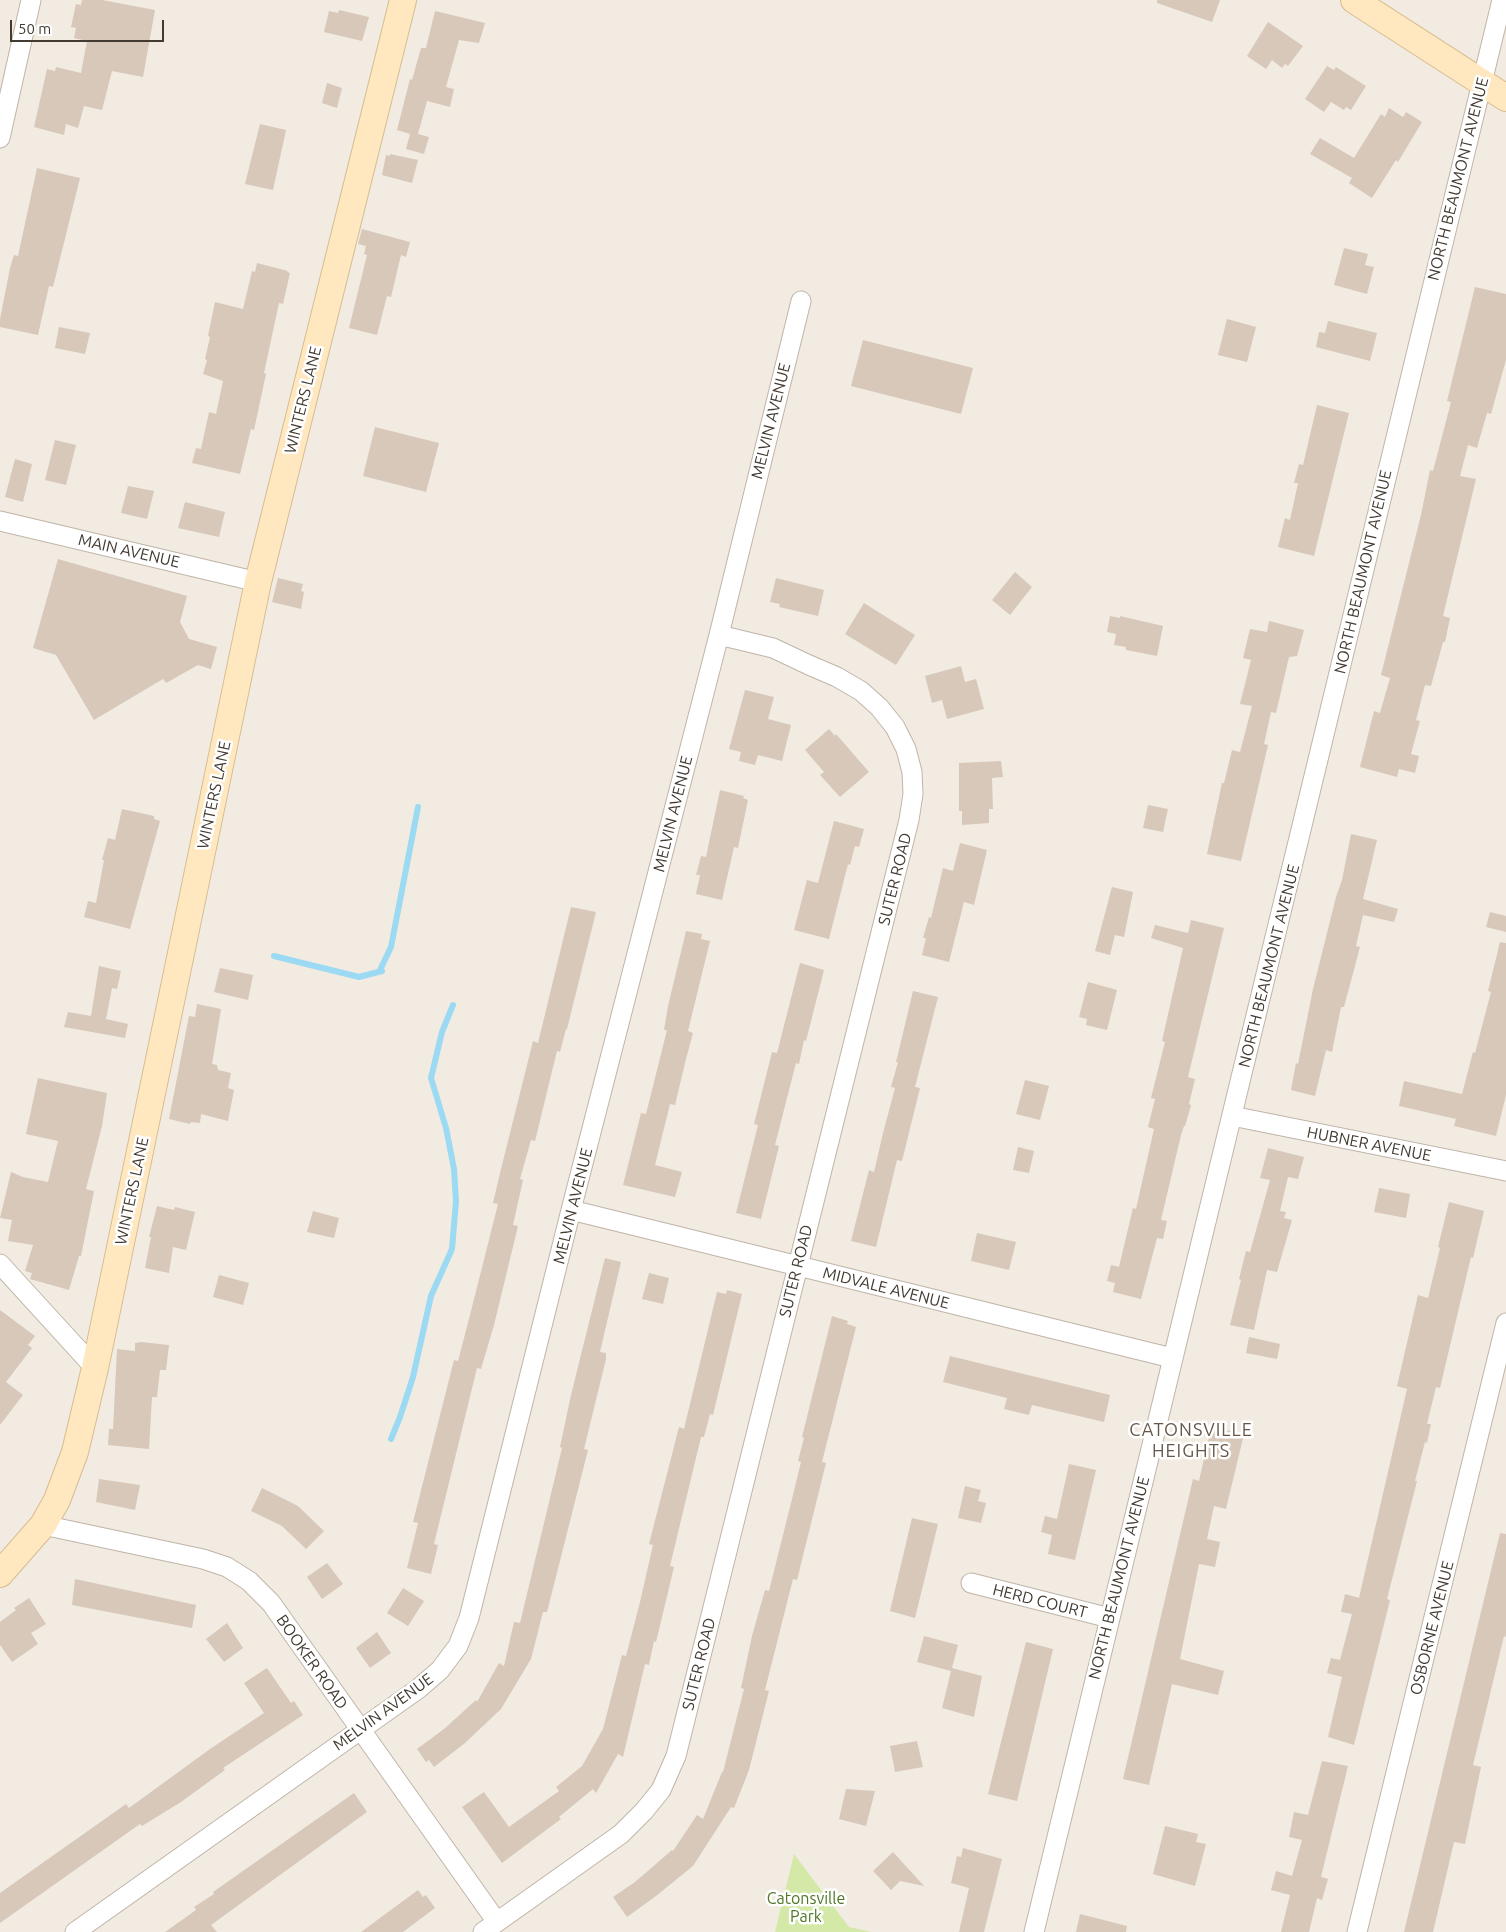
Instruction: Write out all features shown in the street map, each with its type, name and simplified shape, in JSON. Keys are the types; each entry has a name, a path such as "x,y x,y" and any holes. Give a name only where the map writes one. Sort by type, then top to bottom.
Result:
{"street":[{"path":"0,138 31,0"},
{"name":"WINTERS LANE","path":"0,1574 42,1525 58,1500 74,1452 95,1368 258,582 403,0"},
{"path":"1354,0 1506,98"},
{"name":"NORTH BEAUMONT AVENUE","path":"1034,1932 1502,0"},
{"name":"MELVIN AVENUE","path":"75,1932 418,1688 440,1670 458,1646 470,1618 571,1210 719,634 801,301"},
{"name":"MAIN AVENUE","path":"0,521 258,582"},
{"name":"SUTER ROAD","path":"490,1927 621,1834 644,1811 660,1790 676,1756 909,820 913,794 912,772 906,749 895,727 879,707 861,691 837,677 773,648 719,634"},
{"name":"HUBNER AVENUE","path":"1232,1116 1506,1171"},
{"name":"MIDVALE AVENUE","path":"571,1210 1172,1358"},
{"path":"0,1264 95,1368"},
{"name":"OSBORNE AVENUE","path":"1357,1932 1506,1323"},
{"name":"BOOKER ROAD","path":"42,1525 203,1559 227,1567 249,1581 271,1603 360,1730 490,1927"},
{"name":"HERD COURT","path":"971,1583 1110,1618"}],"green space":[{"name":"Catonsville Park","path":"794,1854 849,1927 871,1932 775,1932"}],"building":[{"path":"82,0 102,0 155,10 143,77 112,71 102,110 84,106 78,128 66,124 64,135 34,127 47,69 55,71 56,67 81,73 87,41 74,38 76,28 71,27 76,4 81,5"},
{"path":"1157,0 1220,0 1212,22 1157,3"},
{"path":"339,10 369,17 362,41 324,32 329,11 338,13"},
{"path":"435,11 485,23 479,43 459,40 446,87 454,89 450,107 427,101 418,134 429,137 424,154 406,149 410,134 397,130 410,79 412,80 421,48 426,48"},
{"path":"1268,22 1303,46 1288,66 1285,64 1282,68 1272,60 1266,69 1247,56"},
{"path":"1327,66 1334,70 1336,67 1366,86 1351,110 1346,107 1344,110 1331,102 1324,112 1305,99"},
{"path":"327,83 342,88 337,108 322,103"},
{"path":"1389,108 1403,117 1406,112 1422,122 1398,162 1396,160 1372,198 1349,183 1352,178 1310,154 1320,138 1354,158 1381,114 1385,117"},
{"path":"260,124 286,130 273,190 245,184"},
{"path":"390,154 418,160 412,183 382,175 386,155 390,156"},
{"path":"37,168 80,178 53,287 49,286 38,335 0,327 10,268 14,255 18,256"},
{"path":"362,229 410,242 406,257 401,255 391,297 387,296 377,335 349,328 367,255 364,254 366,246 358,244"},
{"path":"1344,248 1368,254 1365,265 1374,267 1367,294 1334,285"},
{"path":"257,263 290,273 283,304 279,303 254,430 251,429 240,474 192,463 196,448 201,449 209,412 216,414 223,381 203,374 207,360 205,359 210,337 208,336 215,302 243,309 252,271 255,272"},
{"path":"1475,287 1506,294 1506,360 1491,414 1487,413 1477,448 1468,445 1460,476 1476,479 1443,616 1450,618 1445,642 1443,642 1431,686 1425,685 1416,720 1420,721 1411,754 1419,756 1415,773 1399,769 1397,777 1360,767 1374,711 1380,713 1390,678 1381,675 1421,515 1430,470 1433,471 1451,402 1447,401"},
{"path":"1227,319 1256,327 1247,362 1218,355"},
{"path":"1328,321 1377,333 1370,361 1316,347 1319,332 1325,333"},
{"path":"59,327 90,333 85,354 55,348"},
{"path":"863,340 973,368 961,414 851,386"},
{"path":"1317,405 1349,413 1314,556 1278,547 1285,518 1290,520 1298,483 1294,483 1299,464 1303,465"},
{"path":"375,427 439,443 426,492 363,476"},
{"path":"55,440 76,445 66,485 45,480"},
{"path":"15,459 32,464 23,502 5,497"},
{"path":"128,486 154,491 147,519 121,513"},
{"path":"185,502 225,512 219,537 178,528"},
{"path":"58,559 187,596 180,622 189,639 217,647 211,669 198,665 166,683 163,679 94,720 56,655 33,648"},
{"path":"1015,572 1032,587 1010,615 992,600"},
{"path":"278,578 303,584 301,591 304,592 301,609 272,602"},
{"path":"776,578 824,590 818,616 779,607 780,604 770,602"},
{"path":"864,603 915,635 896,665 845,634"},
{"path":"1110,616 1120,618 1120,616 1163,626 1157,656 1126,650 1126,647 1114,645 1116,634 1107,632"},
{"path":"1269,621 1304,630 1297,656 1289,657 1276,713 1271,712 1264,744 1268,745 1241,861 1207,854 1222,783 1224,783 1232,750 1240,752 1252,706 1240,704 1251,660 1243,658 1250,629 1267,632"},
{"path":"961,666 965,682 976,679 984,709 947,719 942,700 932,703 925,676"},
{"path":"745,690 774,697 768,719 791,725 782,761 758,755 755,765 739,761 741,752 729,749"},
{"path":"829,729 835,736 836,734 869,772 840,797 820,775 824,772 805,750"},
{"path":"1001,761 1003,777 992,778 993,809 989,809 989,823 962,825 962,811 959,811 959,763"},
{"path":"720,790 744,796 743,798 748,800 738,848 734,847 722,900 696,894 700,875 696,875 701,856 706,857"},
{"path":"1148,805 1168,809 1163,832 1143,828"},
{"path":"122,809 154,816 154,819 160,821 130,929 84,917 88,901 96,903 104,860 102,860 108,838 115,840"},
{"path":"834,821 864,829 859,847 855,846 850,865 848,864 829,939 794,930 807,880 818,883"},
{"path":"1351,834 1377,840 1363,899 1398,909 1394,922 1363,915 1356,946 1360,947 1344,1007 1341,1007 1332,1052 1326,1050 1315,1096 1291,1090 1313,989 1342,880"},
{"path":"960,843 987,850 974,905 964,902 949,962 922,955 926,938 923,938 929,917 931,918 943,868 953,871"},
{"path":"1112,887 1133,892 1124,937 1115,935 1110,955 1095,951"},
{"path":"571,907 596,912 567,1029 560,1052 557,1051 535,1141 531,1140 520,1179 523,1180 513,1225 518,1226 494,1325 481,1369 477,1368 434,1544 438,1545 431,1574 407,1568 418,1523 413,1522 454,1360 458,1361 470,1315 498,1204 493,1203 500,1173 533,1041 538,1043"},
{"path":"1490,912 1506,916 1506,932 1486,927"},
{"path":"1191,920 1224,928 1188,1077 1195,1079 1189,1104 1191,1105 1181,1135 1161,1220 1167,1221 1163,1239 1157,1238 1141,1299 1113,1292 1115,1283 1107,1281 1111,1265 1119,1267 1133,1208 1136,1209 1154,1129 1148,1127 1155,1099 1151,1098 1165,1042 1162,1041 1183,948 1151,938 1155,925 1188,933"},
{"path":"686,931 702,934 701,939 710,941 688,1031 693,1033 675,1105 670,1104 655,1165 682,1172 675,1197 623,1185 641,1113 646,1114 667,1030 664,1030 668,1006"},
{"path":"1500,942 1506,943 1506,1095 1496,1136 1454,1126 1456,1119 1399,1106 1404,1081 1462,1094 1491,992 1488,991"},
{"path":"800,963 824,970 806,1041 804,1040 799,1064 796,1063 775,1145 779,1146 761,1219 736,1213 758,1125 754,1124 772,1052 777,1053"},
{"path":"99,966 121,971 117,989 112,988 106,1019 128,1024 125,1038 64,1027 68,1012 91,1016"},
{"path":"220,968 253,975 248,1000 214,992"},
{"path":"1088,982 1117,990 1107,1030 1086,1025 1087,1019 1079,1017"},
{"path":"913,991 938,997 915,1087 920,1088 902,1161 897,1160 876,1247 851,1241 869,1170 874,1172 895,1088 891,1087"},
{"path":"197,1004 221,1009 212,1064 217,1065 218,1070 231,1073 228,1088 234,1090 228,1121 201,1114 200,1123 191,1122 190,1124 169,1119 189,1016 195,1017"},
{"path":"38,1078 107,1093 102,1126 86,1189 94,1191 81,1256 79,1256 69,1290 30,1279 32,1273 25,1271 33,1245 8,1241 12,1220 0,1218 11,1172 23,1177 48,1182 58,1141 26,1134"},
{"path":"1025,1080 1049,1086 1040,1120 1016,1114"},
{"path":"1018,1147 1034,1151 1029,1173 1013,1170"},
{"path":"1268,1148 1304,1157 1298,1179 1288,1177 1280,1211 1286,1212 1284,1218 1292,1220 1277,1272 1267,1270 1254,1330 1230,1325 1246,1251 1250,1252 1270,1180 1260,1178"},
{"path":"1379,1188 1410,1194 1406,1218 1374,1212"},
{"path":"1449,1202 1484,1211 1473,1258 1471,1257 1440,1388 1436,1387 1427,1424 1431,1424 1427,1443 1425,1442 1415,1481 1417,1481 1387,1599 1390,1600 1354,1745 1328,1737 1342,1677 1327,1673 1331,1658 1340,1660 1352,1614 1341,1612 1345,1594 1359,1598 1407,1389 1397,1386 1418,1295 1428,1298"},
{"path":"157,1206 174,1210 175,1207 195,1212 186,1250 173,1247 169,1273 145,1268 151,1237 149,1237"},
{"path":"313,1211 339,1218 334,1238 307,1232"},
{"path":"977,1233 1016,1242 1009,1270 971,1261"},
{"path":"605,1258 621,1262 600,1352 606,1353 606,1359 584,1449 588,1450 547,1612 543,1612 531,1659 501,1709 465,1743 434,1767 429,1760 426,1762 417,1749 444,1729 476,1700 477,1702 499,1663 504,1666 514,1622 520,1623 562,1448 560,1447 571,1395"},
{"path":"649,1273 669,1278 663,1304 642,1299"},
{"path":"219,1275 249,1283 243,1305 213,1297"},
{"path":"727,1290 742,1294 713,1415 710,1414 704,1437 701,1437 670,1566 674,1567 656,1642 654,1641 649,1665 645,1664 623,1757 618,1754 596,1793 593,1789 559,1817 561,1819 502,1863 462,1807 484,1792 509,1827 559,1791 556,1787 582,1766 603,1729 622,1655 626,1656 653,1545 649,1544 679,1427 684,1429 717,1292 726,1294"},
{"path":"0,1310 35,1336 28,1345 32,1348 6,1382 23,1395 0,1425"},
{"path":"832,1316 848,1321 847,1324 856,1327 822,1462 826,1463 797,1580 793,1579 765,1690 769,1691 749,1770 734,1808 731,1807 693,1866 627,1917 613,1897 673,1851 697,1815 703,1819 723,1772 744,1689 741,1688 752,1636 765,1590 769,1591 801,1462 798,1461 804,1438 802,1437"},
{"path":"1249,1337 1280,1344 1277,1359 1246,1353"},
{"path":"135,1343 169,1345 166,1370 160,1370 157,1397 152,1397 149,1449 108,1445 109,1429 113,1429 117,1349 135,1351"},
{"path":"950,1356 1110,1395 1104,1422 1032,1405 1029,1415 1004,1409 1007,1398 943,1382"},
{"path":"1211,1427 1244,1434 1226,1509 1214,1506 1207,1539 1220,1542 1215,1567 1199,1564 1180,1659 1224,1671 1218,1695 1172,1684 1149,1785 1123,1779 1193,1479 1199,1481"},
{"path":"1069,1464 1096,1470 1075,1560 1048,1554 1052,1535 1041,1532 1045,1516 1057,1519"},
{"path":"99,1479 140,1485 135,1510 96,1502"},
{"path":"965,1486 981,1490 978,1501 986,1503 981,1523 958,1518"},
{"path":"262,1488 298,1506 324,1531 306,1549 282,1526 251,1511"},
{"path":"912,1518 938,1524 915,1618 890,1611"},
{"path":"1500,1533 1506,1534 1506,1637 1504,1636 1473,1765 1481,1767 1465,1844 1454,1842 1433,1932 1404,1932"},
{"path":"327,1563 343,1584 322,1599 307,1577"},
{"path":"75,1579 196,1605 192,1628 72,1605"},
{"path":"403,1588 424,1601 408,1626 387,1613"},
{"path":"29,1598 46,1624 31,1633 38,1644 12,1662 0,1645 0,1622 16,1610 14,1608"},
{"path":"227,1623 243,1648 224,1662 206,1639"},
{"path":"377,1632 391,1653 370,1668 356,1648"},
{"path":"924,1636 958,1645 952,1668 982,1676 974,1717 942,1708 951,1671 917,1662"},
{"path":"1026,1642 1053,1649 1017,1801 988,1794"},
{"path":"267,1668 291,1703 294,1701 303,1715 223,1768 225,1770 181,1802 142,1826 140,1824 0,1923 0,1893 126,1804 129,1808 210,1749 264,1713 244,1683"},
{"path":"917,1741 923,1767 895,1772 890,1746"},
{"path":"1322,1761 1348,1766 1321,1877 1328,1879 1322,1900 1317,1898 1309,1932 1281,1932 1290,1895 1271,1890 1276,1871 1292,1876 1302,1840 1289,1837 1294,1812 1308,1815"},
{"path":"846,1789 875,1791 866,1826 839,1819"},
{"path":"354,1793 367,1812 211,1925 217,1932 165,1932 196,1910 194,1907 214,1894 213,1892"},
{"path":"1165,1826 1198,1834 1196,1842 1206,1844 1195,1886 1153,1874"},
{"path":"963,1848 1002,1859 984,1932 959,1932 969,1888 951,1883 957,1856 961,1857"},
{"path":"893,1852 924,1886 900,1881 891,1890 873,1871"},
{"path":"418,1890 423,1897 426,1895 435,1908 403,1932 361,1932"},
{"path":"1080,1914 1127,1926 1126,1932 1076,1932"}],"waterway":[{"path":"380,970 391,947 418,807"},
{"path":"274,956 359,977 382,971"},
{"path":"391,1439 413,1377 431,1296 452,1249 456,1201 454,1169 446,1128 431,1078 442,1032 453,1005"}],"district":[{"name":"CATONSVILLE HEIGHTS","path":"1191,1440"}]}
